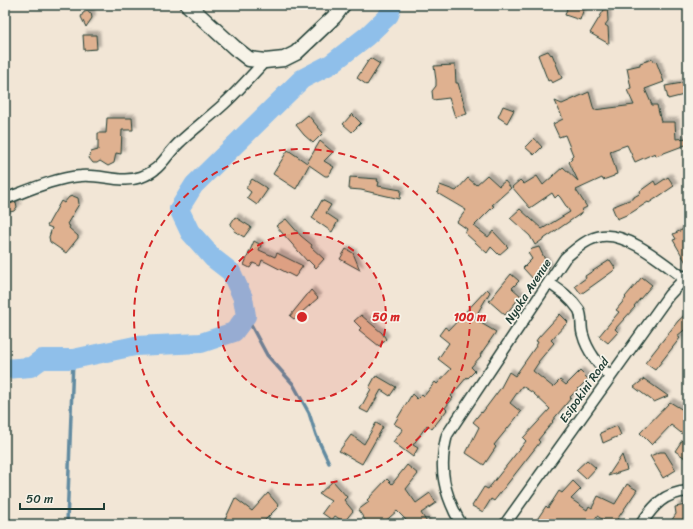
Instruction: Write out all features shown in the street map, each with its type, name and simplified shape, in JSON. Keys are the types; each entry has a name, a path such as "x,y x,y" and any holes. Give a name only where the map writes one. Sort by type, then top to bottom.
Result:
{"street":[{"path":"188,5 249,59 265,61 284,59 296,53 316,36 343,5"},
{"path":"5,199 69,177 94,176 122,180 141,177 156,170 180,142 244,85 265,61"},
{"name":"Nyoka Avenue","path":"461,524 448,496 442,475 443,449 447,435 565,258 581,245 600,236 608,236 626,240 634,244 686,277"},
{"name":"Esipokini Road","path":"505,524 669,295 686,277"},
{"path":"550,282 571,299 579,311 581,315 583,335 593,356 610,377"},
{"path":"641,524 652,507 670,495 688,491"}],"building":[{"path":"568,5 585,5 580,20 565,15"},
{"path":"607,5 608,21 605,25 608,27 609,44 590,33"},
{"path":"87,11 91,13 92,18 86,27 81,17 83,13"},
{"path":"83,35 96,35 97,49 84,50"},
{"path":"548,51 551,55 552,54 562,78 552,83 550,80 548,81 538,55"},
{"path":"370,58 380,64 367,85 357,78"},
{"path":"653,59 654,62 656,61 664,82 645,89 652,105 657,105 661,122 675,122 676,139 688,138 688,144 656,156 655,153 635,162 627,145 610,151 617,174 603,180 602,178 576,190 587,207 581,210 583,212 535,245 530,236 510,218 520,209 542,229 570,212 560,197 558,195 555,198 552,193 530,208 512,187 520,180 524,184 537,176 543,185 563,167 578,181 569,162 573,155 565,135 559,137 553,124 563,119 555,101 562,104 589,92 594,110 634,105 627,90 631,88 627,68 640,65 640,63"},
{"path":"455,65 456,83 458,83 467,114 455,117 449,98 433,100 432,91 436,86 434,66"},
{"path":"688,82 688,94 668,99 665,86"},
{"path":"503,106 514,110 507,123 498,117"},
{"path":"352,114 361,123 352,132 343,124"},
{"path":"308,115 323,133 313,143 296,125"},
{"path":"107,118 132,118 133,130 122,130 121,154 116,153 114,163 108,166 100,161 93,163 89,158 91,152 98,150 98,133 106,133"},
{"path":"534,138 542,147 534,155 525,147"},
{"path":"320,141 333,152 324,161 334,167 328,176 325,176 309,165 296,189 273,174 288,150 307,163"},
{"path":"487,175 499,186 505,181 511,188 492,205 494,206 474,226 488,237 493,231 508,247 499,255 491,247 487,253 465,233 467,229 457,222 466,210 437,193 440,185 456,191 468,178 476,185"},
{"path":"350,177 378,179 378,186 401,190 400,199 361,190 349,189"},
{"path":"668,177 674,186 649,203 648,202 631,213 617,219 612,207 634,198 641,193 640,191 654,181 656,185"},
{"path":"252,179 268,189 257,205 247,198 251,192 246,188"},
{"path":"73,196 78,198 79,204 67,224 70,226 69,228 78,236 78,238 66,253 50,242 49,237 52,228 47,226 61,201 64,203 69,197"},
{"path":"322,200 331,205 326,213 338,221 332,232 312,218"},
{"path":"16,202 17,207 14,211 5,212 5,205"},
{"path":"235,217 251,227 244,237 234,231 235,229 230,225"},
{"path":"286,219 324,259 316,268 308,260 307,261 276,226"},
{"path":"684,229 688,236 688,266 673,240 676,239 673,234"},
{"path":"254,241 261,245 259,250 275,257 277,253 303,266 295,277 262,260 260,266 253,263 250,268 244,265"},
{"path":"539,247 549,268 535,281 523,268 532,259 528,253 532,249"},
{"path":"346,249 353,253 360,270 340,259"},
{"path":"610,260 616,269 581,294 575,286 586,278 585,276"},
{"path":"511,274 519,281 512,288 521,296 505,315 489,301"},
{"path":"642,277 652,285 615,329 618,332 608,343 599,336 619,312 616,310"},
{"path":"487,289 490,292 474,319 496,332 480,355 481,356 471,367 475,371 468,378 467,377 451,396 453,398 445,408 447,410 432,429 427,425 413,445 418,448 413,457 393,442 403,429 394,424 412,394 417,399 422,394 424,396 435,382 437,384 451,369 438,359 449,343 439,335 445,327 449,330"},
{"path":"311,290 318,298 294,319 290,316"},
{"path":"688,312 688,327 677,336 680,338 655,370 645,363 678,321"},
{"path":"560,314 568,322 551,340 554,343 538,362 533,371 553,387 560,380 566,385 580,371 588,379 570,397 571,398 538,440 540,442 494,501 491,499 483,512 472,506 484,487 488,489 526,441 523,438 550,409 533,393 522,386 510,403 521,412 494,445 496,447 484,465 466,453 479,427 473,422 481,412 482,413 500,389 509,372 515,376 536,346 538,342 536,341 538,338"},
{"path":"361,315 382,333 386,339 379,346 359,330 361,328 354,321"},
{"path":"377,376 396,387 390,396 381,390 368,413 360,409 371,389 369,388"},
{"path":"644,379 668,396 654,402 634,387"},
{"path":"670,402 688,413 688,460 675,451 685,436 671,425 652,445 640,433"},
{"path":"376,423 383,427 362,464 339,451 351,435 364,444"},
{"path":"617,426 621,435 603,443 600,433"},
{"path":"660,452 665,452 676,470 663,478 650,456"},
{"path":"622,455 627,470 608,476"},
{"path":"587,460 596,468 586,479 576,470"},
{"path":"407,465 418,474 406,489 416,503 430,493 436,503 421,513 428,524 410,524 397,511 382,524 368,524 358,510 369,502 367,500 387,479 392,484"},
{"path":"333,481 347,497 344,500 353,511 344,522 335,516 332,520 322,513 331,501 319,494"},
{"path":"573,481 581,489 571,499 587,510 589,506 592,508 598,496 615,504 627,484 637,490 614,524 610,524 597,516 591,524 534,524 546,506 548,508 559,491 562,493"},
{"path":"268,493 279,506 261,524 223,524 235,498 252,511"},
{"path":"686,505 688,513 687,516 685,516 686,521 669,524 676,514 675,507"}],"waterway":[{"path":"5,369 31,367 42,359 73,359 135,346 201,343 234,332 246,316 243,298 231,272 213,258 190,232 179,209 194,185 302,79 331,64 367,36 389,15 392,5"},
{"path":"246,316 267,355 293,384 309,413 316,435 329,463"},
{"path":"67,524 73,359"}]}
